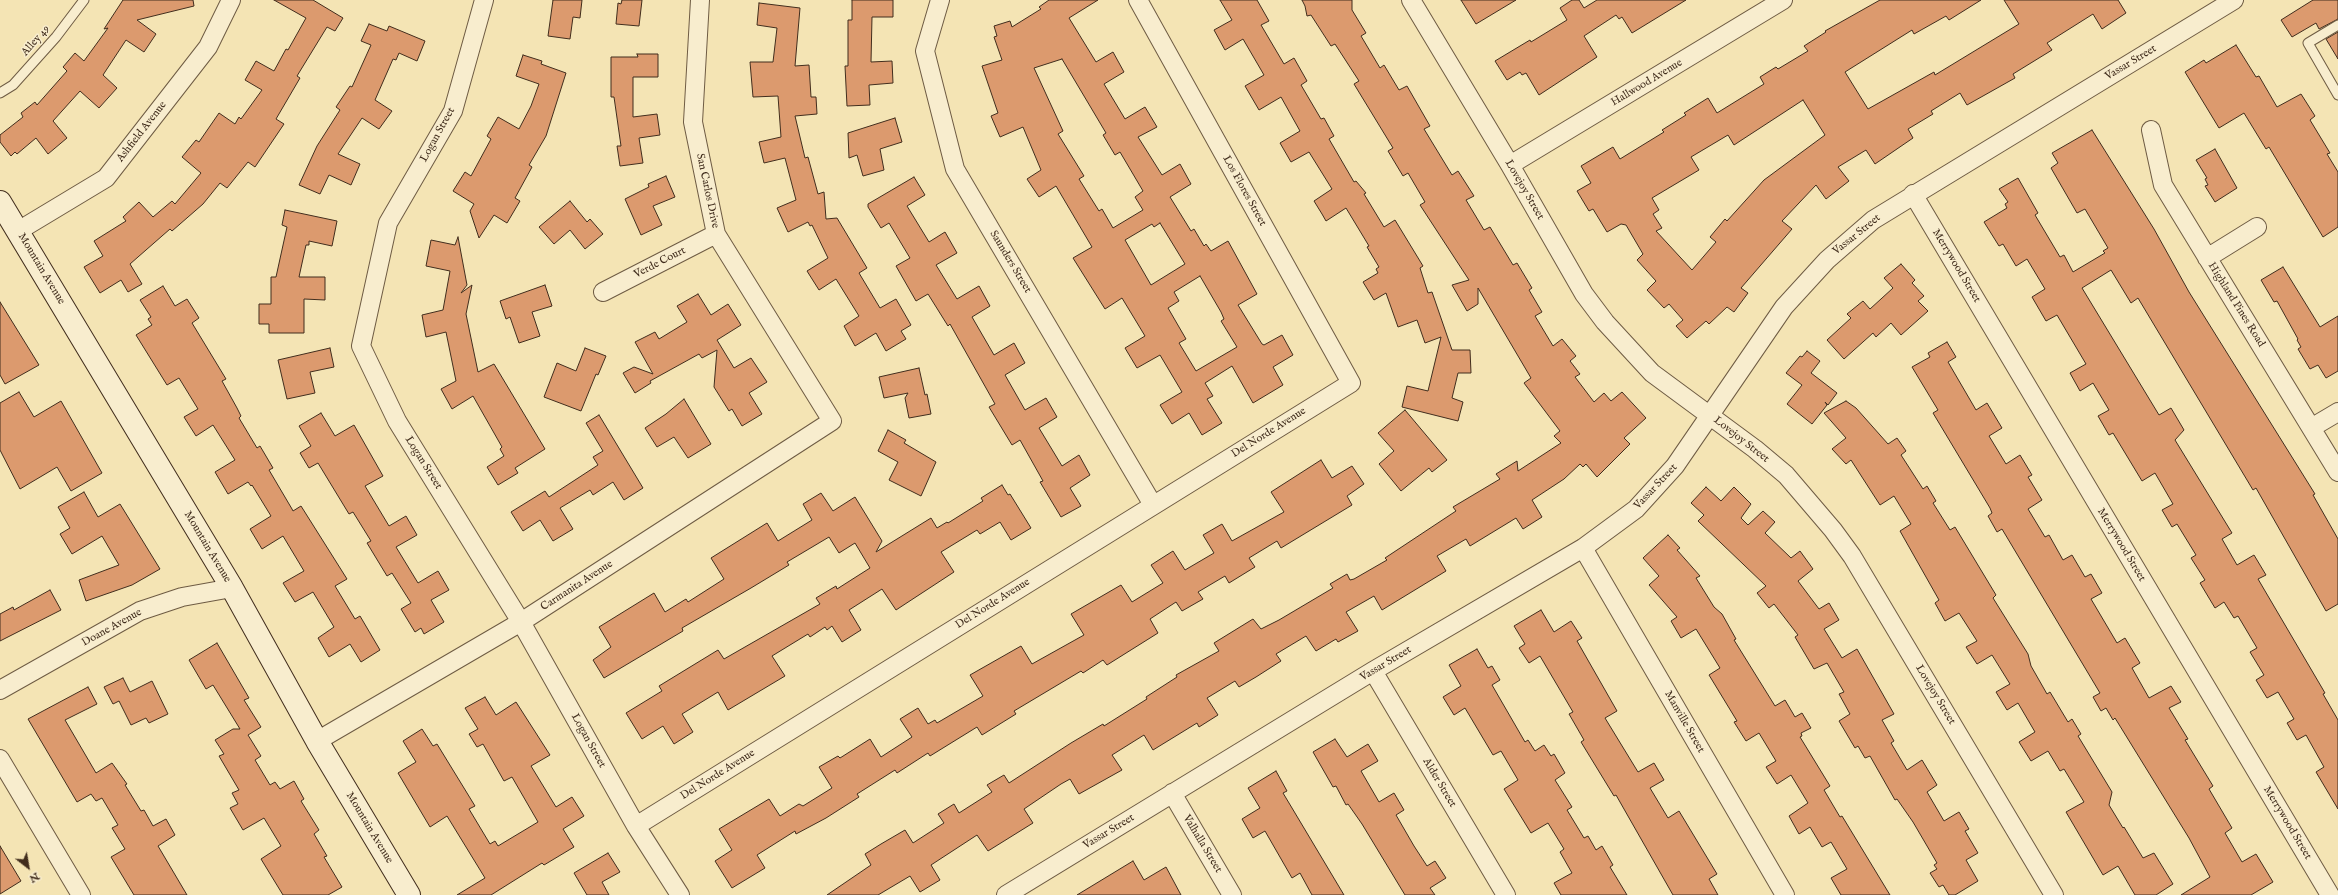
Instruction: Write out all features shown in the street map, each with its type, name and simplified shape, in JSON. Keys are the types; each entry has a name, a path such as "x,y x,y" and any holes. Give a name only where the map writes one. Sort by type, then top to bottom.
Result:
{"street":[{"name":"Ashfield Avenue","path":"18,231 106,178 208,47 231,0"},
{"name":"Logan Street","path":"484,0 453,111 388,223 361,346 397,421 521,622 636,826 680,895"},
{"name":"San Carlos Drive","path":"700,0 693,122 716,234 832,421"},
{"name":"Saunders Street","path":"940,0 925,51 955,169 1153,505"},
{"name":"Los Flores Street","path":"1138,0 1351,382"},
{"name":"Lovejoy Street","path":"1411,0 1510,165 1584,294 1605,322 1652,372 1786,476 1814,505 1843,543 2054,895"},
{"name":"Hallwood Avenue","path":"1510,165 1783,0"},
{"name":"Vassar Street","path":"1006,895 1373,671 1583,548 1636,509 1675,466 1784,307 1827,260 1873,220 1913,194 2234,0"},
{"name":"Highland Pines Road","path":"2151,130 2163,185 2338,472"},
{"name":"Merrywood Street","path":"1913,194 2330,895"},
{"name":"Mountain Avenue","path":"0,202 232,588 317,741 409,895"},
{"path":"2207,258 2257,227"},
{"name":"Verde Court","path":"603,292 716,234"},
{"name":"Del Norde Avenue","path":"636,826 1351,382"},
{"path":"2311,428 2338,412"},
{"name":"Carmanita Avenue","path":"317,741 521,622 832,421"},
{"name":"Manville Street","path":"1583,548 1785,895"},
{"name":"Doane Avenue","path":"0,690 140,611 182,596 232,588"},
{"name":"Alder Street","path":"1373,671 1506,895"},
{"path":"0,758 81,895"},
{"name":"Valhalla Street","path":"1172,793 1232,895"}],"lane":[{"name":"Alley 49","path":"0,93 18,80 56,37 84,0"},
{"path":"2338,25 2308,43 2338,95"}],"building":[{"path":"123,0 193,0 194,6 137,20 156,34 144,52 126,40 103,75 117,88 99,108 80,91 53,121 67,138 48,154 36,138 17,154 15,152 11,156 0,142 0,135 23,117 21,113 35,102 37,105 67,71 63,67 75,53 84,61 108,28 104,29"},
{"path":"274,0 313,0 343,18 335,31 327,27 297,76 300,78 276,119 284,124 255,167 248,162 227,188 220,183 203,204 172,231 170,229 130,264 142,284 128,292 121,280 100,293 84,267 103,256 94,241 126,221 123,217 139,202 153,217 172,201 175,204 201,173 182,157 196,140 199,142 219,113 235,124 239,117 241,119 262,90 245,80 256,61 274,71 286,49 288,50 306,18"},
{"path":"553,0 582,0 580,18 573,17 570,39 548,36"},
{"path":"622,0 642,0 639,26 616,24 618,3 621,4"},
{"path":"852,0 893,0 893,17 872,17 871,62 892,61 893,83 869,85 870,105 847,106 845,66 848,66 848,20 852,20"},
{"path":"1049,0 1098,0 1069,18 1096,62 1113,52 1124,72 1104,84 1125,119 1145,107 1157,127 1138,137 1162,175 1180,164 1191,184 1170,197 1191,231 1194,229 1204,246 1206,244 1211,251 1228,241 1257,294 1238,305 1262,344 1264,345 1282,335 1293,355 1273,367 1283,385 1253,403 1232,366 1205,383 1213,396 1207,399 1222,423 1202,435 1189,413 1172,424 1160,405 1182,392 1160,355 1137,368 1125,348 1145,336 1122,298 1105,309 1073,258 1092,247 1056,186 1039,197 1027,179 1041,170 1023,127 1000,137 991,116 998,113 982,66 1002,60 994,37 997,36 994,26 1010,21 1012,27 1041,9 1039,7","holes":["1062,59 1106,133 1103,135 1115,155 1120,152 1143,191 1135,197 1143,210 1113,228 1102,209 1099,211 1079,179 1084,176 1058,134 1063,131 1034,68","1160,223 1185,264 1151,285 1125,240 1152,224 1154,227","1200,276 1221,312 1224,319 1221,321 1237,347 1196,371 1179,343 1186,339 1168,308 1179,301 1174,292"]},
{"path":"1220,0 1257,0 1269,21 1261,25 1284,64 1294,58 1307,81 1301,85 1321,119 1324,118 1334,136 1329,139 1354,182 1356,181 1366,193 1364,194 1384,227 1395,220 1423,266 1420,268 1428,293 1432,292 1452,350 1470,350 1471,373 1458,373 1452,398 1463,402 1458,421 1402,407 1407,386 1428,391 1441,337 1425,343 1417,320 1398,327 1386,293 1374,300 1363,282 1378,273 1376,269 1379,267 1367,247 1369,246 1346,208 1326,221 1314,201 1332,189 1309,152 1291,162 1280,143 1300,131 1281,97 1259,110 1245,86 1264,75 1243,39 1225,50 1214,30 1232,20"},
{"path":"1302,0 1352,0 1352,10 1366,33 1361,36 1380,68 1384,65 1399,90 1407,86 1430,126 1424,129 1452,175 1458,171 1474,196 1466,200 1484,230 1490,227 1513,265 1517,263 1532,288 1529,290 1542,312 1535,316 1553,346 1562,339 1576,356 1570,361 1580,374 1575,377 1594,402 1604,393 1611,401 1622,392 1646,418 1624,438 1630,444 1597,477 1586,464 1583,467 1580,464 1564,479 1532,500 1542,517 1523,529 1516,518 1470,546 1466,539 1437,556 1446,571 1382,610 1374,596 1346,612 1358,631 1338,642 1336,639 1316,651 1306,636 1276,654 1281,661 1256,677 1239,687 1235,681 1207,698 1218,715 1199,727 1197,723 1153,750 1144,735 1112,755 1122,770 1079,794 1070,779 1061,784 1024,809 1033,823 988,851 977,835 931,865 940,880 920,892 910,876 878,895 827,895 871,865 865,854 881,844 905,830 913,843 944,823 938,814 954,804 959,813 992,792 987,785 1004,775 1009,783 1071,743 1103,724 1104,726 1147,699 1146,697 1177,677 1176,675 1219,651 1214,643 1253,619 1261,629 1333,588 1330,584 1347,574 1350,580 1354,579 1387,560 1385,558 1456,511 1453,507 1500,479 1496,474 1517,461 1518,471 1561,443 1554,436 1560,431 1524,383 1531,378 1478,288 1478,304 1467,311 1452,285 1469,280 1420,205 1425,202 1408,173 1403,176 1388,151 1393,148 1354,84 1359,81 1335,44 1331,46 1311,15 1307,16"},
{"path":"1461,0 1516,0 1476,24"},
{"path":"1572,0 1579,0 1584,8 1597,0 1686,0 1632,33 1622,17 1619,19 1616,15 1584,36 1597,57 1539,95 1526,73 1522,75 1520,72 1507,80 1495,61 1530,40 1531,42 1567,20 1560,8"},
{"path":"1880,0 1981,0 1949,20 1946,16 1914,34 1912,30 1845,72 1868,109 1934,72 1935,75 2019,24 2004,0 2118,0 2126,13 2102,29 2093,14 2047,43 2052,50 2013,74 2015,78 1967,105 1960,93 1931,111 1933,114 1908,129 1913,138 1875,164 1866,150 1838,167 1849,181 1826,199 1816,185 1782,221 1792,229 1741,288 1748,293 1734,312 1727,307 1709,324 1706,321 1687,338 1676,326 1683,320 1669,304 1664,308 1647,290 1656,281 1637,260 1643,254 1626,225 1621,224 1607,232 1593,209 1589,211 1577,191 1591,183 1581,166 1613,147 1620,159 1664,132 1662,130 1686,115 1684,113 1708,98 1717,113 1764,84 1760,77 1776,67 1778,69 1808,51 1804,46 1826,32 1825,31","holes":["1803,100 1825,135 1764,180 1727,221 1725,219 1710,237 1716,242 1692,270 1656,231 1662,228 1653,214 1659,210 1652,198 1699,170 1691,157 1728,135 1734,145"]},
{"path":"2313,0 2338,0 2338,19 2319,29 2316,23 2292,37 2281,20"},
{"path":"759,3 800,8 795,66 809,65 811,97 816,97 817,114 795,116 805,158 808,157 818,194 824,192 826,219 837,218 867,268 859,273 880,308 896,299 911,325 901,331 906,339 886,351 876,333 855,346 844,326 859,316 836,279 819,290 807,271 828,258 812,225 810,226 808,222 788,232 777,208 796,200 785,158 764,163 759,142 781,137 778,96 753,97 750,62 773,62 777,28 757,25"},
{"path":"369,24 387,31 389,26 425,41 417,61 399,53 396,60 393,59 375,100 392,111 379,129 362,118 338,154 360,164 351,185 329,175 320,194 299,185 317,146 340,110 336,107 350,86 352,87 371,45 361,41"},
{"path":"2338,32 2338,59 2326,39"},
{"path":"2236,45 2256,77 2259,76 2277,107 2301,94 2315,116 2310,120 2330,153 2327,154 2338,172 2338,227 2323,237 2269,147 2266,149 2244,113 2219,128 2185,72 2204,60 2206,63"},
{"path":"637,54 658,54 658,77 633,77 633,117 657,114 660,135 639,138 643,163 620,166 617,146 621,146 614,97 611,97 611,57 638,57"},
{"path":"523,55 542,61 541,64 566,73 546,136 529,165 532,167 515,198 520,201 507,223 494,215 479,238 470,211 474,204 453,191 465,172 471,176 491,139 487,136 498,117 519,129 531,106 539,84 516,76"},
{"path":"895,118 902,142 880,149 884,170 863,176 857,155 849,158 848,133"},
{"path":"2092,130 2154,229 2189,292 2315,494 2313,495 2338,539 2338,604 2326,611 2256,488 2253,490 2138,298 2131,303 2111,270 2082,288 2159,415 2171,408 2184,430 2175,440 2232,533 2222,539 2237,565 2254,555 2266,575 2258,579 2325,693 2323,694 2338,720 2338,809 2316,772 2324,767 2306,735 2297,740 2287,723 2294,719 2278,692 2267,698 2256,680 2264,675 2250,652 2257,648 2238,616 2234,618 2224,602 2215,608 2200,583 2205,580 2191,558 2196,555 2177,524 2172,527 2162,510 2173,504 2155,473 2142,481 2113,433 2109,435 2098,416 2109,410 2093,383 2080,391 2070,373 2086,364 2057,315 2046,321 2032,297 2045,289 2027,259 2016,266 2003,244 1999,246 1984,222 2007,208 2005,204 2008,202 1999,189 2018,178 2038,213 2035,215 2060,257 2064,255 2073,272 2105,253 2103,251 2108,248 2085,209 2077,213 2051,168 2058,163 2052,153"},
{"path":"2215,149 2237,188 2215,202 2205,186 2208,185 2205,179 2207,178 2196,160"},
{"path":"666,176 675,197 653,206 662,225 641,235 625,199 649,187 648,184"},
{"path":"914,177 925,195 907,206 929,242 945,232 957,253 936,265 957,299 979,286 990,306 972,317 994,355 1014,343 1025,363 1005,375 1025,410 1046,398 1057,417 1039,428 1062,466 1079,455 1090,475 1070,488 1081,506 1061,517 1040,482 1043,481 1020,440 1012,445 989,407 995,404 950,324 948,326 928,294 916,301 896,266 910,258 889,223 881,228 868,207 868,204"},
{"path":"570,201 587,222 590,219 603,234 585,249 570,230 554,244 539,227"},
{"path":"285,210 337,221 332,246 309,241 309,245 306,245 299,277 325,277 325,300 304,299 304,333 269,333 269,324 259,324 259,304 271,304 271,277 276,277 287,227 282,225"},
{"path":"458,237 467,285 461,293 472,285 466,314 478,372 494,364 545,449 515,468 518,473 498,485 487,467 504,456 500,449 502,447 473,396 452,409 441,389 456,381 446,332 426,337 422,315 443,310 450,271 426,266 431,240 455,245"},
{"path":"1901,264 1915,280 1912,283 1924,296 1918,301 1928,311 1901,335 1891,323 1876,337 1873,333 1844,359 1827,340 1851,318 1847,314 1863,301 1870,309 1893,288 1884,278"},
{"path":"2283,267 2320,327 2338,316 2338,371 2326,378 2318,365 2310,369 2298,349 2301,347 2297,340 2298,339 2277,301 2274,302 2261,280"},
{"path":"545,285 552,306 532,312 540,336 519,343 510,317 506,319 500,301"},
{"path":"163,286 175,306 187,299 199,318 192,323 226,379 222,381 241,416 239,418 257,448 260,446 273,468 269,470 293,511 301,506 347,579 335,586 355,619 360,616 380,650 361,662 350,644 329,657 318,638 334,627 313,592 295,602 283,583 304,571 283,536 262,549 250,529 271,516 252,485 251,486 248,482 228,494 215,472 235,460 213,425 196,436 184,417 198,409 179,378 167,385 136,335 152,325 148,319 151,317 140,300"},
{"path":"698,294 711,315 728,304 741,325 717,340 734,368 751,358 767,382 749,393 762,414 742,426 732,409 729,411 714,387 717,350 702,358 699,354 650,381 651,383 635,393 623,373 634,367 653,374 635,342 655,332 659,339 687,322 677,306"},
{"path":"0,302 39,365 5,384 0,375"},
{"path":"1947,342 1956,357 1948,362 1976,410 1987,403 2002,428 1989,436 2006,464 2020,455 2032,475 2028,477 2042,500 2028,509 2045,537 2049,535 2063,560 2072,555 2085,577 2091,574 2102,593 2091,599 2117,643 2125,638 2140,663 2132,668 2149,698 2171,686 2181,702 2169,708 2188,739 2185,740 2213,786 2209,789 2232,828 2225,833 2242,862 2256,854 2273,882 2251,895 2181,895 2210,877 2189,838 2115,718 2113,720 2106,708 2101,711 2093,697 2100,693 2002,529 1997,532 1988,516 1992,513 1990,508 1933,413 1938,410 1912,367 1930,357 1928,353"},
{"path":"330,348 334,367 310,372 315,393 287,399 278,360"},
{"path":"585,348 606,356 598,375 596,374 581,411 544,397 557,363 576,371"},
{"path":"1807,351 1820,361 1811,373 1837,393 1828,405 1825,402 1827,405 1812,424 1787,404 1802,385 1786,373 1800,356 1802,357"},
{"path":"919,368 931,414 909,418 905,398 908,393 884,398 879,377"},
{"path":"19,392 34,417 61,401 102,473 71,491 57,467 20,489 0,450 0,403"},
{"path":"684,399 711,444 688,458 674,437 657,447 645,428 666,414"},
{"path":"1846,401 1856,408 1888,444 1897,438 1906,451 1901,455 1923,489 1927,486 1936,501 1933,503 1950,530 1955,527 1996,595 1993,598 2028,654 2031,666 2047,694 2050,692 2068,722 2072,719 2081,734 2078,736 2112,792 2109,805 2123,828 2124,827 2143,858 2154,853 2173,884 2156,895 2135,895 2118,866 2103,875 2066,812 2084,802 2064,769 2060,771 2048,751 2031,761 2019,742 2035,732 2018,703 2007,710 1996,692 2010,684 1992,655 1977,664 1966,647 1977,641 1959,613 1945,621 1935,603 1939,600 1900,531 1911,524 1894,496 1880,505 1851,460 1846,464 1832,449 1846,438 1824,413"},
{"path":"1405,410 1447,460 1432,472 1429,468 1401,491 1379,464 1394,451 1378,433"},
{"path":"321,413 335,436 354,425 383,476 365,486 389,526 406,516 417,535 396,547 418,583 438,571 449,590 431,600 444,622 424,634 421,628 415,632 401,609 411,603 392,573 387,576 367,543 371,541 353,512 349,514 318,463 309,468 300,453 311,446 299,426"},
{"path":"599,415 643,488 624,500 613,482 593,495 590,490 560,508 573,529 553,541 540,520 523,531 511,512 545,491 549,497 598,465 593,457 603,451 586,423"},
{"path":"888,430 906,440 904,443 936,462 921,496 889,480 898,462 878,451"},
{"path":"1321,460 1332,478 1352,466 1364,484 1347,496 1352,505 1281,548 1277,541 1249,558 1255,567 1229,583 1225,576 1198,592 1203,599 1182,611 1176,602 1150,619 1158,633 1107,665 1103,660 1083,673 1081,671 1014,711 1016,714 982,735 977,727 930,756 928,753 897,773 895,770 857,794 859,797 826,818 796,834 795,831 757,855 765,868 732,888 715,861 732,850 719,829 769,799 780,816 799,804 803,806 832,788 819,767 838,756 840,758 870,739 881,757 912,737 900,719 918,708 928,724 935,720 937,723 983,696 970,675 1021,646 1032,664 1084,635 1071,614 1121,585 1132,602 1163,583 1151,565 1173,551 1185,570 1214,553 1203,535 1222,524 1232,541 1284,512 1271,492"},
{"path":"1002,485 1008,495 1010,494 1031,528 1011,540 1000,522 980,534 977,530 941,552 954,572 896,610 882,589 849,610 861,630 842,642 832,626 827,630 825,627 810,637 808,634 772,656 785,676 728,710 718,692 682,714 693,732 674,744 663,726 642,739 626,713 662,691 659,686 718,650 724,659 820,604 816,598 836,586 837,589 870,568 855,543 839,553 829,537 787,562 789,565 682,628 683,631 604,678 593,660 611,647 599,627 654,593 665,612 686,599 688,602 724,579 711,558 767,523 778,541 812,520 803,504 821,493 833,511 855,497 882,541 876,552 931,518 937,528 947,522 948,523 983,501 981,498"},
{"path":"1706,487 1721,501 1734,487 1751,504 1741,518 1748,525 1763,511 1775,522 1765,533 1791,558 1800,551 1813,569 1798,581 1819,609 1829,603 1839,620 1824,629 1842,658 1857,649 1894,714 1882,720 1894,741 1891,743 1907,770 1922,760 1937,785 1927,792 1944,821 1959,812 1969,829 1965,831 1978,853 1966,860 1978,881 1955,895 1949,895 1943,885 1939,887 1930,873 1937,869 1934,865 1937,863 1913,822 1897,799 1895,800 1870,756 1865,758 1858,746 1855,748 1839,721 1850,714 1839,694 1844,692 1827,663 1814,669 1795,637 1798,635 1774,604 1769,608 1757,593 1766,586 1698,521 1704,515 1691,503"},
{"path":"84,492 98,517 120,504 160,569 132,585 86,601 79,580 119,565 102,536 72,554 60,534 70,528 58,507"},
{"path":"1668,535 1680,548 1677,550 1700,576 1696,578 1714,607 1722,614 1736,639 1734,640 1775,706 1785,700 1795,717 1802,713 1811,728 1801,733 1802,736 1800,737 1830,786 1824,790 1840,817 1842,816 1890,895 1841,895 1831,878 1847,869 1831,842 1822,847 1810,827 1799,834 1789,816 1808,803 1791,775 1777,784 1766,767 1776,761 1759,733 1746,741 1734,722 1737,721 1709,675 1720,668 1696,629 1681,638 1671,621 1677,617 1649,585 1659,576 1643,558"},
{"path":"50,590 61,610 0,641 0,614 13,607 14,610"},
{"path":"1541,610 1554,632 1571,621 1582,638 1577,641 1617,711 1605,718 1638,772 1654,763 1664,780 1650,788 1668,818 1679,811 1717,874 1709,879 1718,895 1673,895 1616,795 1614,796 1581,742 1584,740 1569,714 1573,712 1540,656 1529,663 1519,648 1525,644 1514,626"},
{"path":"217,643 249,698 244,700 261,727 248,735 261,756 255,760 270,785 275,782 280,789 294,781 304,799 301,801 319,830 314,834 327,856 324,857 342,887 328,895 283,895 261,859 281,846 264,818 243,830 230,808 238,804 232,793 239,790 219,756 224,754 215,740 233,729 240,729 213,685 206,689 189,660"},
{"path":"1477,649 1488,668 1492,666 1500,680 1492,685 1525,742 1528,740 1535,751 1544,745 1551,756 1554,754 1565,773 1555,780 1572,807 1567,810 1584,838 1588,836 1596,850 1602,846 1613,865 1610,867 1627,895 1561,895 1554,883 1572,873 1560,852 1564,849 1548,823 1531,833 1504,789 1518,780 1501,751 1493,755 1465,708 1454,715 1443,697 1461,686 1449,665"},
{"path":"123,678 130,692 152,681 168,714 149,723 146,718 131,725 119,701 113,704 104,687"},
{"path":"88,687 97,704 65,720 96,773 112,763 127,784 125,785 141,811 144,810 153,826 166,819 175,835 158,846 187,895 134,895 111,857 125,849 112,828 118,825 102,798 96,801 91,794 77,802 28,719"},
{"path":"485,697 496,715 516,702 550,755 531,766 556,807 572,797 584,816 563,829 574,847 544,865 542,863 491,895 457,895 485,878 447,816 430,827 398,773 416,762 403,741 422,729 433,746 437,744 475,806 469,809 490,844 495,841 498,846 538,822 512,777 504,781 483,744 477,747 469,734 478,729 465,708"},
{"path":"1335,739 1347,757 1368,744 1378,761 1361,771 1379,802 1394,793 1404,810 1396,815 1414,846 1427,866 1435,861 1446,878 1430,888 1435,895 1405,895 1362,824 1348,804 1346,805 1336,786 1333,787 1313,752"},
{"path":"1276,771 1287,791 1283,793 1344,895 1312,895 1300,873 1292,878 1265,831 1253,838 1242,819 1260,808 1248,788"},
{"path":"0,846 21,881 0,894"},
{"path":"608,853 620,872 602,882 609,895 587,895 574,873"},
{"path":"1133,861 1144,880 1166,867 1181,895 1077,895"}]}
